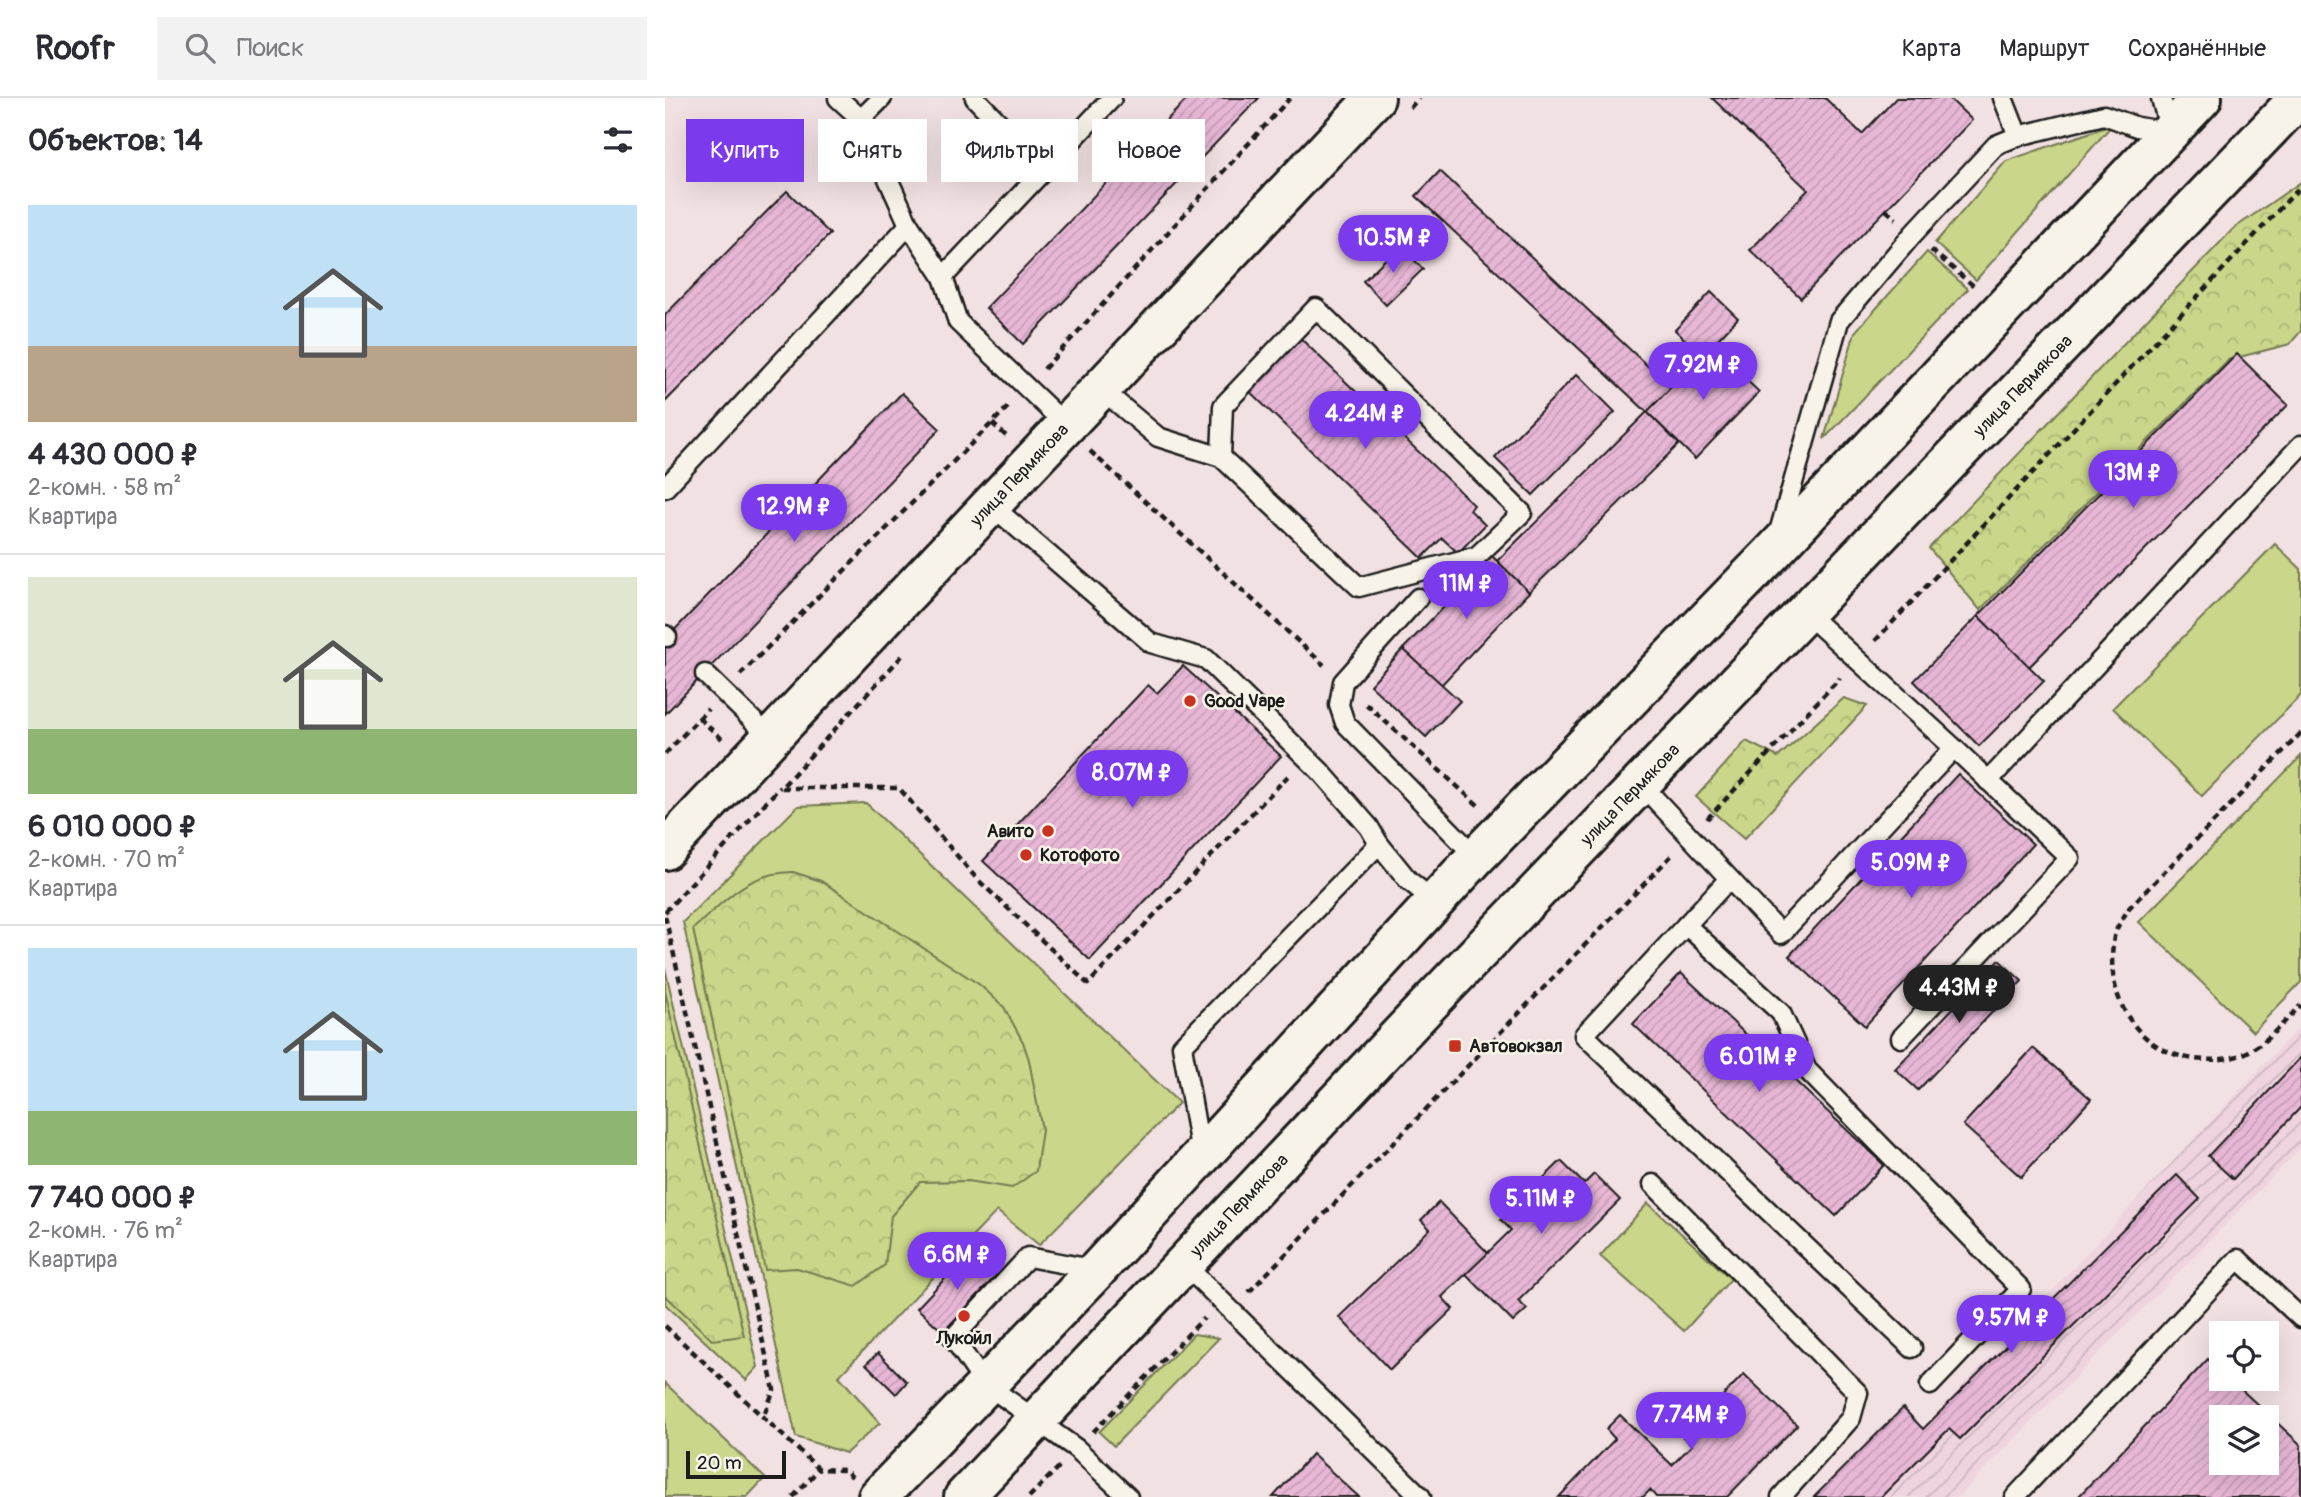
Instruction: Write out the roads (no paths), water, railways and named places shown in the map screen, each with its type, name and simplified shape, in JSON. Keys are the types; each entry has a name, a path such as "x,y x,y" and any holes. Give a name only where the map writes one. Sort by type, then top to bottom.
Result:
{"main road":[{"path":"878,1497 984,1383 1097,1269 1475,857 1772,553 2165,115 2202,98"},
{"name":"улица Пермякова","path":"964,1497 1640,783 2299,98"},
{"name":"улица Пермякова","path":"665,850 992,505 1079,445 1114,400 1387,108"}],"lane":[{"path":"838,98 861,119 882,98"},
{"path":"975,98 995,119"},
{"path":"943,277 1112,98"},
{"path":"2003,98 2018,136"},
{"path":"1772,553 1794,487 1839,321 1913,234 1996,145 2018,136 2104,115 2137,127 2165,115"},
{"path":"890,182 909,225 943,277 958,322 1027,388 1079,445"},
{"path":"665,488 909,225"},
{"path":"1114,400 1158,437 1221,457 1359,587 1477,556 1522,513 1316,308 1223,406 1221,457"},
{"path":"1988,781 2301,445"},
{"path":"992,505 1151,643 1206,659 1306,757 1369,827 1408,880 1434,901"},
{"path":"1418,598 1343,682 1339,705 1345,723 1475,857"},
{"path":"1805,612 2070,858 1901,1038"},
{"path":"705,674 771,738"},
{"path":"1640,783 1781,934 1954,748"},
{"path":"1202,1154 1182,1046 1379,844"},
{"path":"1728,880 1584,1035 1912,1348"},
{"path":"1686,925 1781,1013 1807,1070 2021,1289 1930,1385"},
{"path":"1653,1184 1858,1393 1851,1418 1781,1497"},
{"path":"1097,1269 1028,1257 953,1338 984,1383 1077,1449 1128,1497"},
{"path":"2015,1497 2238,1259 2301,1318"},
{"path":"1183,1263 1421,1497"}],"place":[{"name":"Good Vape","path":"1190,701"},
{"name":"Авито","path":"1048,831"},
{"name":"Котофото","path":"1026,855"},
{"name":"Автовокзал","path":"1455,1046"},
{"name":"Лукойл","path":"964,1316"}]}
